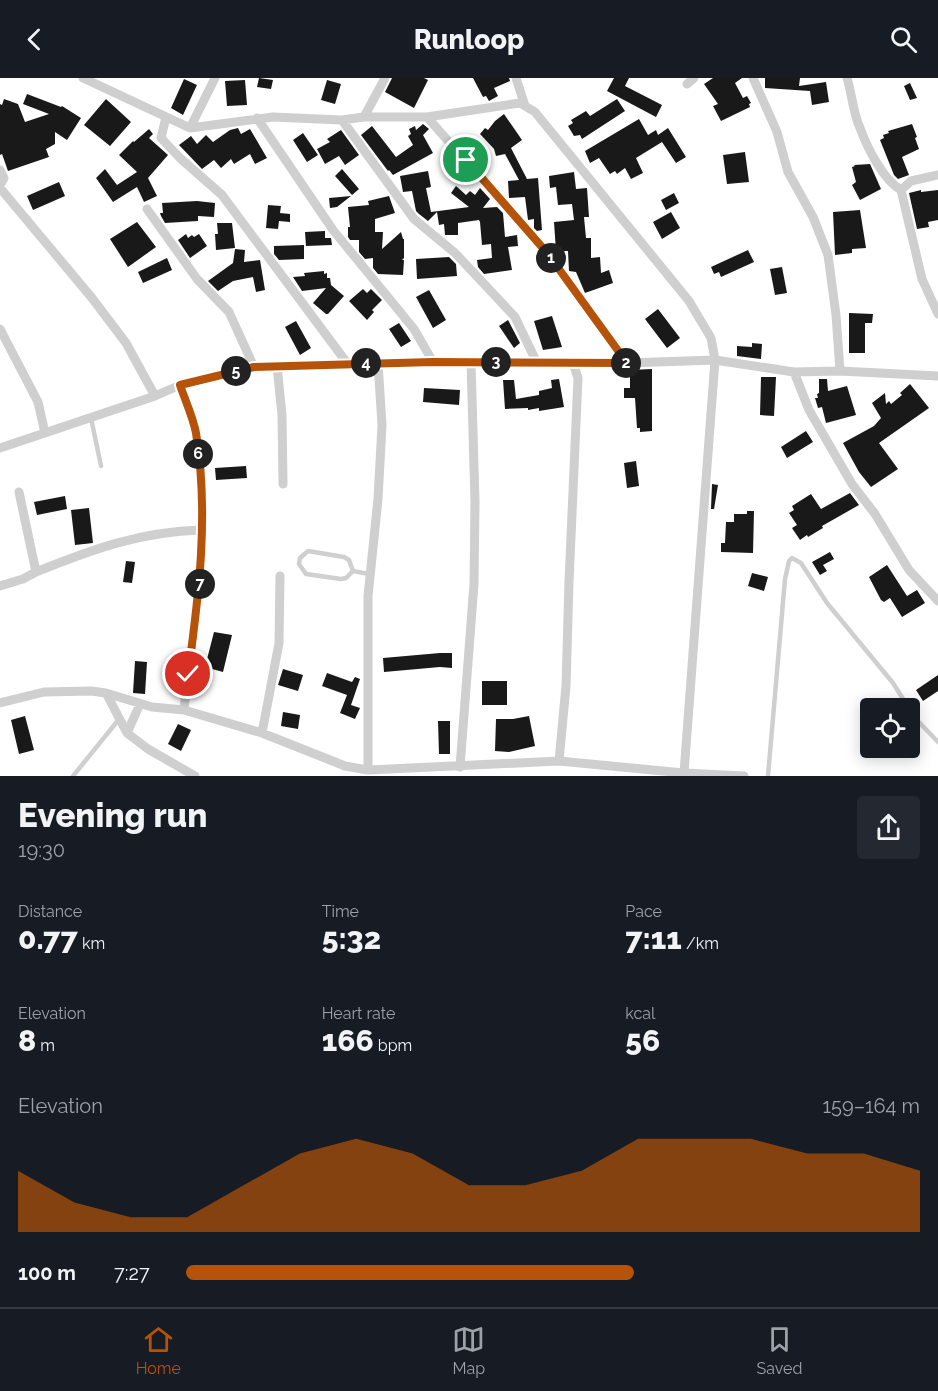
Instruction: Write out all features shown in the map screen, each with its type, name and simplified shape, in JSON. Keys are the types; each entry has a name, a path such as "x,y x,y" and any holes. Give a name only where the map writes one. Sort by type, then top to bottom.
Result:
{"street":[{"path":"83,78 190,129 256,118 342,120 364,117 427,117 520,103 535,112 689,301 711,338 715,360 682,775"},
{"path":"190,129 215,78"},
{"path":"364,117 385,78"},
{"path":"516,78 525,106"},
{"path":"753,78 777,132 788,172 813,217 828,255 840,370"},
{"path":"847,78 859,127 885,175 901,190 922,279 938,314"},
{"path":"166,117 161,138 222,195 347,363"},
{"path":"427,117 548,254 627,363"},
{"path":"256,118 333,230 414,329 433,362"},
{"path":"342,120 414,219 455,253 515,317 537,363"},
{"path":"0,170 4,178 0,186 126,343 155,396"},
{"path":"901,190 911,181 938,175"},
{"path":"147,209 197,279 229,312 254,367"},
{"path":"0,328 38,402 45,433"},
{"path":"0,448 155,396 180,385 254,367 347,363 627,363 715,360 794,372 840,370 938,376"},
{"path":"460,767 474,584 475,502 471,362"},
{"path":"368,770 368,596 378,499 382,425 378,363"},
{"path":"559,761 567,686 578,378 573,363"},
{"path":"277,366 282,415 283,484"},
{"path":"794,372 814,419 852,484 875,514 909,570 938,601"},
{"path":"180,385 196,431 200,476 202,556 184,710"},
{"path":"19,492 36,572"},
{"path":"0,586 23,579 93,549 124,540 168,531 201,530"},
{"path":"262,734 279,643 280,576"},
{"path":"0,703 44,692 106,693 140,704 184,710 262,734 345,766 368,770 559,761 682,775 744,776"},
{"path":"106,693 127,733 148,749 195,776"},
{"path":"127,733 140,704"}],"lane":[{"path":"91,418 101,465"},
{"path":"353,571 349,560 344,557 308,551 300,558 299,564 306,574 341,579 353,571 370,574"},
{"path":"768,776 785,579 789,561 792,558 801,563 827,603 893,683 915,718 938,742"},
{"path":"74,776 120,718"}],"building":[{"path":"259,78 273,80 271,89 257,87"},
{"path":"392,78 428,80 414,108 385,92"},
{"path":"473,78 509,78 510,81 494,88 498,96 489,101 486,96 483,97"},
{"path":"614,78 629,78 625,86 662,105 656,117 607,91"},
{"path":"713,78 742,78 735,83 743,98 747,96 751,103 750,107 721,121 713,106 718,104 704,84"},
{"path":"765,78 800,78 799,86 826,82 829,102 812,105 810,91 765,88"},
{"path":"184,79 197,85 183,115 171,108"},
{"path":"245,80 247,105 227,106 225,81"},
{"path":"327,80 341,84 335,104 321,100"},
{"path":"910,83 917,98 910,100 904,86"},
{"path":"27,94 62,106 81,118 67,140 55,132 55,144 46,149 49,157 8,171 2,154 0,155 0,104 2,105 4,99 18,104 25,122 49,114 23,104"},
{"path":"106,99 131,122 110,146 84,125"},
{"path":"617,99 625,111 582,139 580,135 574,136 568,126 573,123 571,120 586,111 590,116"},
{"path":"504,114 522,140 511,148 527,179 538,178 542,230 537,231 534,228 534,219 528,220 525,197 509,198 508,181 519,180 505,154 496,156 494,149 480,134 485,128 488,130"},
{"path":"639,119 648,135 656,130 658,135 668,128 686,157 676,163 662,142 636,158 643,173 631,179 625,168 617,174 615,171 610,174 599,158 590,163 585,151"},
{"path":"423,124 429,129 423,135 433,153 393,175 361,135 372,126 396,157 413,145 408,136 411,134 409,129 415,126 416,130"},
{"path":"912,124 919,149 902,157 909,175 898,179 894,175 880,140 884,138 883,135 889,133 888,131"},
{"path":"238,128 241,134 250,129 267,158 255,164 250,154 234,164 231,159 221,168 214,160 202,169 179,145 191,136 197,144 206,135 213,142 230,130"},
{"path":"149,129 153,134 149,138 168,155 148,178 157,196 144,202 137,187 113,202 96,178 105,169 117,185 137,172 119,155"},
{"path":"341,130 359,155 345,165 339,156 325,164 317,149 330,142 327,139"},
{"path":"303,133 318,155 307,162 293,140"},
{"path":"745,152 749,182 727,184 723,155"},
{"path":"870,164 881,189 860,200 852,185 856,182 852,167"},
{"path":"342,169 359,189 352,195 335,176"},
{"path":"428,171 431,187 426,188 431,212 469,207 451,193 456,186 466,195 470,191 475,195 480,188 490,199 483,208 497,207 503,213 505,237 517,235 518,246 508,247 512,270 484,274 478,267 477,260 492,258 491,244 482,245 479,220 458,223 458,235 445,235 444,224 439,225 437,212 428,221 416,211 412,191 403,192 400,176"},
{"path":"574,172 576,189 587,188 589,217 584,217 586,238 591,238 591,258 600,257 601,273 609,270 613,283 585,293 576,272 569,271 568,251 556,251 554,222 574,220 572,204 558,205 556,187 550,188 549,176"},
{"path":"59,182 65,196 33,210 27,196"},
{"path":"921,190 921,192 938,190 938,220 928,222 929,227 917,229 909,193"},
{"path":"674,193 679,203 666,210 661,200"},
{"path":"351,196 337,207 330,208 329,198"},
{"path":"389,196 395,213 375,219 375,232 383,232 382,249 401,232 404,239 403,275 378,274 373,268 373,258 365,259 359,252 359,240 350,240 348,237 348,227 350,227 348,207 369,205 368,201"},
{"path":"197,201 215,203 214,217 198,216 198,221 165,223 161,216 162,203"},
{"path":"268,205 281,206 280,213 290,214 290,222 279,221 278,229 266,228"},
{"path":"860,210 866,248 852,249 852,253 835,255 833,212"},
{"path":"671,212 680,228 662,239 653,222"},
{"path":"137,222 156,247 128,267 110,239"},
{"path":"217,223 232,223 235,248 216,250"},
{"path":"325,231 325,238 331,238 332,245 306,246 305,232"},
{"path":"186,234 188,238 199,234 207,246 190,258 178,240"},
{"path":"304,245 304,259 279,260 274,254 274,246"},
{"path":"235,249 245,250 244,262 260,260 265,290 256,292 253,277 233,281 218,291 208,281 233,263"},
{"path":"748,250 754,262 721,277 719,272 714,274 711,267"},
{"path":"449,257 456,264 457,276 417,279 416,259"},
{"path":"167,258 172,270 143,283 138,272"},
{"path":"782,267 787,293 775,295 770,269"},
{"path":"324,271 324,274 327,273 327,278 330,278 331,285 344,296 328,314 313,303 326,288 302,291 293,277 305,276 304,273"},
{"path":"363,289 367,293 371,289 382,300 372,310 374,312 367,320 349,301"},
{"path":"429,290 446,320 433,328 416,297"},
{"path":"658,309 680,338 667,348 645,319"},
{"path":"849,313 873,314 872,323 865,323 865,353 849,353"},
{"path":"552,316 562,347 543,350 534,321"},
{"path":"508,320 520,343 514,348 499,326"},
{"path":"296,321 311,348 300,355 285,327"},
{"path":"399,323 411,341 401,347 389,329"},
{"path":"752,343 762,344 761,359 737,356 737,346 752,347"},
{"path":"652,369 652,431 640,432 640,428 637,428 635,398 624,398 624,388 630,388 630,370"},
{"path":"761,377 776,377 774,416 760,415"},
{"path":"559,379 564,407 539,411 539,408 505,409 503,380 514,380 516,399 539,395 539,391 552,388 551,380"},
{"path":"819,379 827,379 828,391 847,386 856,415 826,423 822,407 818,408 815,398 818,398"},
{"path":"910,384 929,408 879,443 898,469 871,487 859,472 843,443 874,426 881,418 872,403 885,393 886,404 889,401 891,404"},
{"path":"424,388 460,390 459,405 423,402"},
{"path":"806,431 813,442 787,458 781,447"},
{"path":"636,461 639,486 627,488 624,463"},
{"path":"246,466 247,478 216,480 215,468"},
{"path":"712,484 718,485 714,509 711,509"},
{"path":"850,493 859,505 800,540 792,528 797,525 789,513 794,510 792,506 811,494 821,509"},
{"path":"65,496 67,509 37,515 34,502"},
{"path":"89,508 93,543 75,545 71,510"},
{"path":"747,511 754,511 753,553 721,552 721,543 725,543 726,522 734,522 734,514 747,514"},
{"path":"830,552 834,559 823,565 827,571 820,575 812,562"},
{"path":"126,561 135,562 132,583 123,582"},
{"path":"887,565 907,596 917,590 925,603 902,617 890,598 884,602 881,600 869,577"},
{"path":"752,573 768,577 764,591 748,586"},
{"path":"214,632 232,635 223,672 205,667"},
{"path":"452,653 452,668 384,672 383,658"},
{"path":"135,661 147,662 145,694 133,693"},
{"path":"283,669 303,675 298,691 278,685"},
{"path":"327,673 352,682 355,677 360,679 351,705 360,708 355,719 340,713 347,695 322,686"},
{"path":"938,675 938,691 923,701 916,690"},
{"path":"482,681 507,681 507,705 482,705"},
{"path":"283,712 300,715 298,729 281,726"},
{"path":"25,716 34,750 19,754 11,720"},
{"path":"529,716 535,746 509,752 495,751 496,719"},
{"path":"438,721 450,721 450,754 439,754"},
{"path":"178,724 191,730 181,751 168,744"}],"route":[{"path":"188,674 202,556 200,476 196,431 180,385 254,367 433,362 627,363 548,254 466,160"}]}
